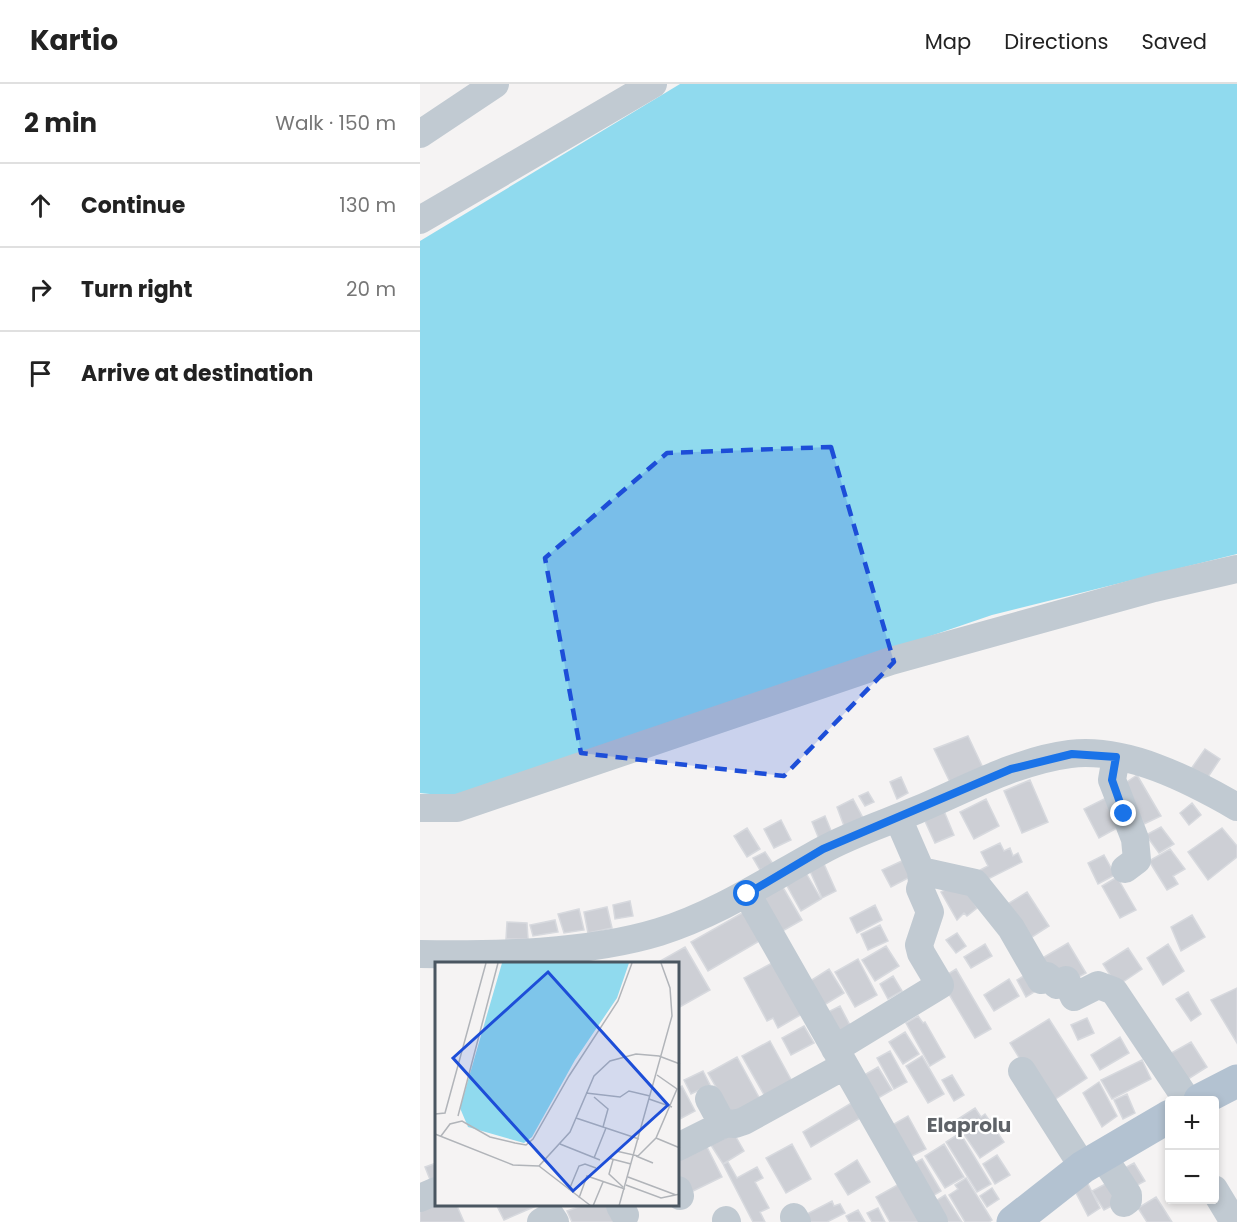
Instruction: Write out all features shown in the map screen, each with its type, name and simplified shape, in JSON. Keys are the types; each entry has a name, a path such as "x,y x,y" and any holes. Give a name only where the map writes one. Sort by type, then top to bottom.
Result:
{"main road":[{"path":"1209,1096 1237,1081"},
{"path":"1013,1222 1093,1161 1165,1119"}],"street":[{"path":"420,134 495,84"},
{"path":"420,220 653,84"},
{"path":"420,808 457,808 891,661 1154,588 1237,568"},
{"path":"420,954 566,956 660,932 747,894 823,849 1011,769 1072,754 1116,757 1153,767 1197,784 1237,807"},
{"path":"1116,757 1112,780 1135,839 1137,860 1125,868"},
{"path":"680,1146 723,1125 744,1121 840,1058 940,985 921,953 919,945 930,912 920,889 921,872 898,818"},
{"path":"921,872 975,883 1011,928 1041,980 1047,976 1057,985 1066,980 1074,997 1098,985 1114,991 1184,1096"},
{"path":"747,894 934,1222"},
{"path":"1022,1071 1093,1161 1128,1195 1128,1200 1124,1203"},
{"path":"709,1099 723,1125"},
{"path":"420,1198 435,1191"},
{"path":"1219,1196 1234,1222"},
{"path":"541,1222 552,1216 555,1222"}],"highlighted area":[{"path":"831,447 894,662 784,776 581,753 545,558 667,453"}],"water":[{"path":"680,84 1237,84 1237,554 992,615 459,797 420,793 420,241"}],"building":[{"path":"968,736 984,770 950,782 934,749"},
{"path":"1205,749 1220,759 1206,780 1191,769"},
{"path":"1137,775 1161,816 1144,824 1121,786"},
{"path":"901,777 908,793 897,799 890,782"},
{"path":"1030,780 1048,822 1022,833 1004,791"},
{"path":"868,792 874,802 865,806 859,796"},
{"path":"1106,798 1119,827 1099,838 1084,809"},
{"path":"853,799 863,818 844,826 837,807"},
{"path":"986,799 999,826 974,839 960,812"},
{"path":"1192,803 1201,815 1189,825 1180,813"},
{"path":"944,811 954,835 935,843 924,819"},
{"path":"825,816 832,833 819,839 812,822"},
{"path":"781,820 791,840 774,848 764,829"},
{"path":"1161,827 1174,844 1159,853 1146,835"},
{"path":"747,828 760,849 747,857 734,836"},
{"path":"1222,828 1237,846 1237,857 1208,880 1188,852"},
{"path":"1000,843 1004,851 1010,848 1013,856 1018,853 1022,862 984,881 978,871 988,866 981,852"},
{"path":"1170,849 1185,869 1173,876 1178,884 1167,890 1149,861"},
{"path":"765,852 773,864 760,870 753,858"},
{"path":"1104,855 1115,875 1098,884 1088,863"},
{"path":"904,860 912,876 891,887 882,870"},
{"path":"824,864 836,891 822,898 810,871"},
{"path":"806,873 821,899 801,911 786,884"},
{"path":"1117,877 1136,910 1120,918 1102,886"},
{"path":"781,884 802,920 779,933 758,897"},
{"path":"953,885 965,887 977,908 967,916 964,913 957,920 941,892"},
{"path":"1027,892 1049,926 1029,939 1006,905"},
{"path":"630,901 633,916 615,919 613,905"},
{"path":"875,905 882,920 857,933 850,918"},
{"path":"607,907 612,928 588,933 584,912"},
{"path":"579,909 584,930 564,933 558,914"},
{"path":"744,912 761,940 708,971 691,942"},
{"path":"1192,915 1205,937 1181,951 1171,927"},
{"path":"555,920 558,932 533,936 530,925"},
{"path":"507,922 527,923 528,939 506,939"},
{"path":"880,925 888,941 868,950 861,934"},
{"path":"957,933 966,946 956,953 946,940"},
{"path":"1068,943 1086,973 1073,980 1039,960"},
{"path":"985,944 992,956 971,968 964,957"},
{"path":"1168,944 1184,971 1163,985 1147,958"},
{"path":"886,946 899,966 875,981 862,960"},
{"path":"685,947 710,990 680,1007 680,962 659,962"},
{"path":"1128,948 1142,969 1117,986 1103,964"},
{"path":"858,959 877,995 855,1007 835,972"},
{"path":"774,962 802,1014 778,1028 773,1018 767,1021 744,978"},
{"path":"829,969 844,993 821,1007 807,983"},
{"path":"956,969 991,1029 975,1038 940,979"},
{"path":"1030,972 1039,989 1026,997 1017,980"},
{"path":"893,976 902,991 888,999 880,984"},
{"path":"1009,979 1019,996 994,1011 984,995"},
{"path":"1237,988 1237,1043 1211,1000"},
{"path":"1188,992 1201,1014 1191,1021 1176,999"},
{"path":"840,1006 853,1031 839,1038 826,1013"},
{"path":"918,1016 923,1023 925,1022 945,1057 930,1066 906,1023"},
{"path":"1087,1018 1094,1033 1078,1040 1071,1025"},
{"path":"1049,1019 1087,1078 1048,1104 1010,1043"},
{"path":"804,1026 814,1043 791,1055 782,1038"},
{"path":"905,1032 919,1054 903,1064 889,1042"},
{"path":"1120,1037 1129,1053 1100,1070 1091,1055"},
{"path":"770,1041 794,1085 767,1100 742,1056"},
{"path":"1191,1042 1207,1067 1182,1083 1166,1056"},
{"path":"890,1051 907,1082 894,1089 877,1058"},
{"path":"922,1056 944,1094 928,1103 906,1066"},
{"path":"737,1057 761,1101 733,1117 708,1073"},
{"path":"1142,1060 1151,1079 1112,1099 1101,1080"},
{"path":"878,1067 892,1090 873,1101 859,1078"},
{"path":"703,1071 710,1085 691,1094 684,1080"},
{"path":"952,1075 964,1095 954,1101 942,1080"},
{"path":"1099,1082 1117,1116 1102,1127 1083,1093"},
{"path":"682,1086 695,1111 680,1119 680,1087"},
{"path":"1127,1094 1135,1113 1123,1119 1114,1100"},
{"path":"853,1102 862,1117 811,1147 803,1132"},
{"path":"975,1108 981,1117 985,1114 1004,1142 980,1158 955,1121"},
{"path":"908,1116 926,1149 904,1160 887,1128"},
{"path":"732,1130 744,1151 723,1164 709,1142"},
{"path":"960,1133 991,1184 977,1192 946,1142"},
{"path":"705,1143 722,1177 687,1194 680,1181 680,1155"},
{"path":"792,1144 811,1179 786,1193 766,1158"},
{"path":"944,1144 964,1177 945,1188 925,1156"},
{"path":"997,1155 1010,1175 995,1184 983,1164"},
{"path":"922,1159 941,1191 926,1200 907,1167"},
{"path":"857,1160 870,1182 848,1195 835,1174"},
{"path":"728,1162 737,1178 757,1167 763,1178 755,1182 769,1208 760,1212 765,1222 753,1222 723,1164"},
{"path":"435,1163 435,1186 433,1187 425,1167"},
{"path":"1134,1163 1145,1181 1128,1190 1119,1171"},
{"path":"966,1178 992,1220 989,1222 965,1222 949,1195 958,1189 955,1185"},
{"path":"1113,1180 1123,1200 1104,1210 1092,1191"},
{"path":"1087,1182 1100,1208 1088,1216 1074,1189"},
{"path":"901,1183 923,1222 890,1222 876,1197"},
{"path":"992,1188 999,1199 987,1207 980,1196"},
{"path":"945,1195 962,1222 938,1222 928,1206"},
{"path":"1156,1197 1172,1222 1147,1222 1138,1208"},
{"path":"832,1201 834,1206 840,1204 845,1213 827,1222 803,1222 801,1217"},
{"path":"420,1204 457,1207 464,1222 420,1222"},
{"path":"498,1207 534,1207 504,1220"},
{"path":"578,1207 607,1207 614,1222 572,1222 567,1211"},
{"path":"878,1208 885,1222 872,1222 867,1213"},
{"path":"858,1210 865,1222 849,1222 846,1216"}],"district":[{"name":"Elaprolu","path":"969,1125"}],"route":[{"path":"747,894 823,849 1011,769 1072,754 1116,757 1112,780 1124,814"}]}
